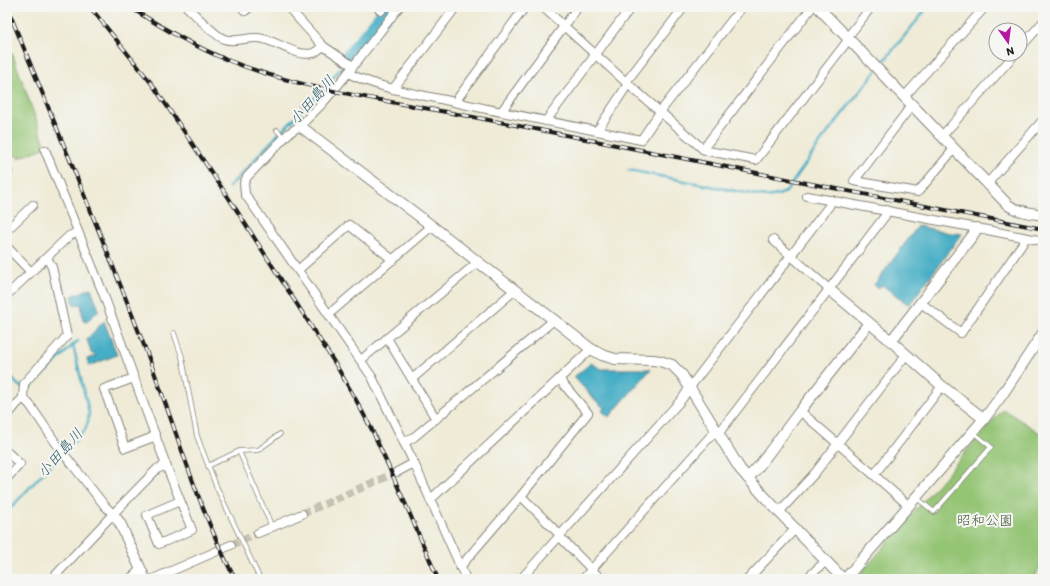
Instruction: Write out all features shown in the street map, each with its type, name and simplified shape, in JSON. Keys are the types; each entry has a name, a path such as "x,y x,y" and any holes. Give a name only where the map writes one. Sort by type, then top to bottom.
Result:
{"street":[{"path":"188,7 214,32 224,39 233,40 262,38 295,51 308,53 313,53 323,46"},
{"path":"242,7 245,11 250,7"},
{"path":"288,7 323,46 348,65 358,78 393,88 455,102 641,140 737,8"},
{"path":"399,7 348,65 322,104 309,112 300,126 284,137 247,177 244,186 245,194 372,376 414,463 466,579"},
{"path":"393,88 456,7"},
{"path":"455,102 525,7"},
{"path":"543,7 703,149 756,160 871,7"},
{"path":"501,112 578,7"},
{"path":"546,121 631,7"},
{"path":"597,131 627,83 684,7"},
{"path":"703,149 812,7"},
{"path":"818,7 1008,205 1014,209 1043,215"},
{"path":"904,97 985,7"},
{"path":"1028,39 1043,22"},
{"path":"942,136 1008,62"},
{"path":"912,105 854,181 918,192 954,149"},
{"path":"987,184 1043,120"},
{"path":"300,126 591,349 602,355 615,359 653,360 666,363 677,369 690,387 732,456 748,478 844,579 984,419 1002,395 1043,333"},
{"path":"45,150 192,530 159,544 147,515 180,501"},
{"path":"807,196 887,210 1043,241"},
{"path":"522,579 678,405 690,387 829,206 832,200"},
{"path":"7,230 33,205"},
{"path":"583,579 717,431 830,290 885,216 887,210"},
{"path":"298,270 348,225 393,260"},
{"path":"329,314 432,226"},
{"path":"891,341 977,228"},
{"path":"7,295 70,236 78,232"},
{"path":"921,303 961,333 1025,238"},
{"path":"773,240 942,386 984,419"},
{"path":"7,247 31,272"},
{"path":"7,416 23,391 68,336 52,267 47,258"},
{"path":"361,360 478,262"},
{"path":"412,378 515,290"},
{"path":"404,443 436,419 554,320"},
{"path":"748,478 759,466 869,323"},
{"path":"387,338 436,419"},
{"path":"430,500 591,349"},
{"path":"780,512 815,473 906,355"},
{"path":"134,378 104,389 125,448 156,436"},
{"path":"460,567 522,496 588,413 559,380"},
{"path":"874,475 942,386"},
{"path":"23,391 30,405 63,452 120,523 145,579"},
{"path":"800,411 909,506"},
{"path":"7,452 20,464 7,478"},
{"path":"397,472 414,463"},
{"path":"52,579 157,469 166,465"},
{"path":"522,496 602,579"},
{"path":"258,533 302,514"},
{"path":"748,579 796,528"},
{"path":"153,579 231,545"},
{"path":"806,579 826,561"},
{"path":"130,579 141,569"}],"lane":[{"path":"301,105 309,112"},
{"path":"277,130 284,137"},
{"path":"174,333 182,357 200,447 260,579"},
{"path":"916,498 934,512 990,446 973,432"},
{"path":"208,466 239,451 258,450 280,434"},
{"path":"239,451 272,527"}],"green space":[{"path":"7,39 46,147 19,158 7,149"},
{"name":"昭和公園","path":"1003,409 1043,435 1043,562 1034,579 856,579"}],"water":[{"path":"918,226 955,234 962,234 909,305 882,285 878,288 874,285"},
{"path":"91,288 99,310 87,322 83,321 81,304 74,305 72,296"},
{"path":"104,321 117,355 89,366 87,359 96,356 91,353 87,339"},
{"path":"591,363 601,369 651,369 609,417 602,411 604,408 574,377"}],"waterway":[{"name":"小田島川","path":"349,57 390,7"},
{"path":"879,67 928,7"},
{"name":"小田島川","path":"229,187 322,90 349,57"},
{"path":"629,170 766,197 786,192 822,140 876,71"},
{"path":"7,370 18,385 29,388 78,341"},
{"name":"小田島川","path":"7,512 85,430 89,413 73,345"}],"tunnel":[{"path":"302,514 397,472"},
{"path":"231,545 258,533"}],"railway":[{"path":"7,7 136,323 211,528 235,579"},
{"path":"90,7 152,84 230,200 336,365 372,430 438,579"},
{"path":"130,7 179,37 217,56 270,75 310,86 1043,229"}]}
